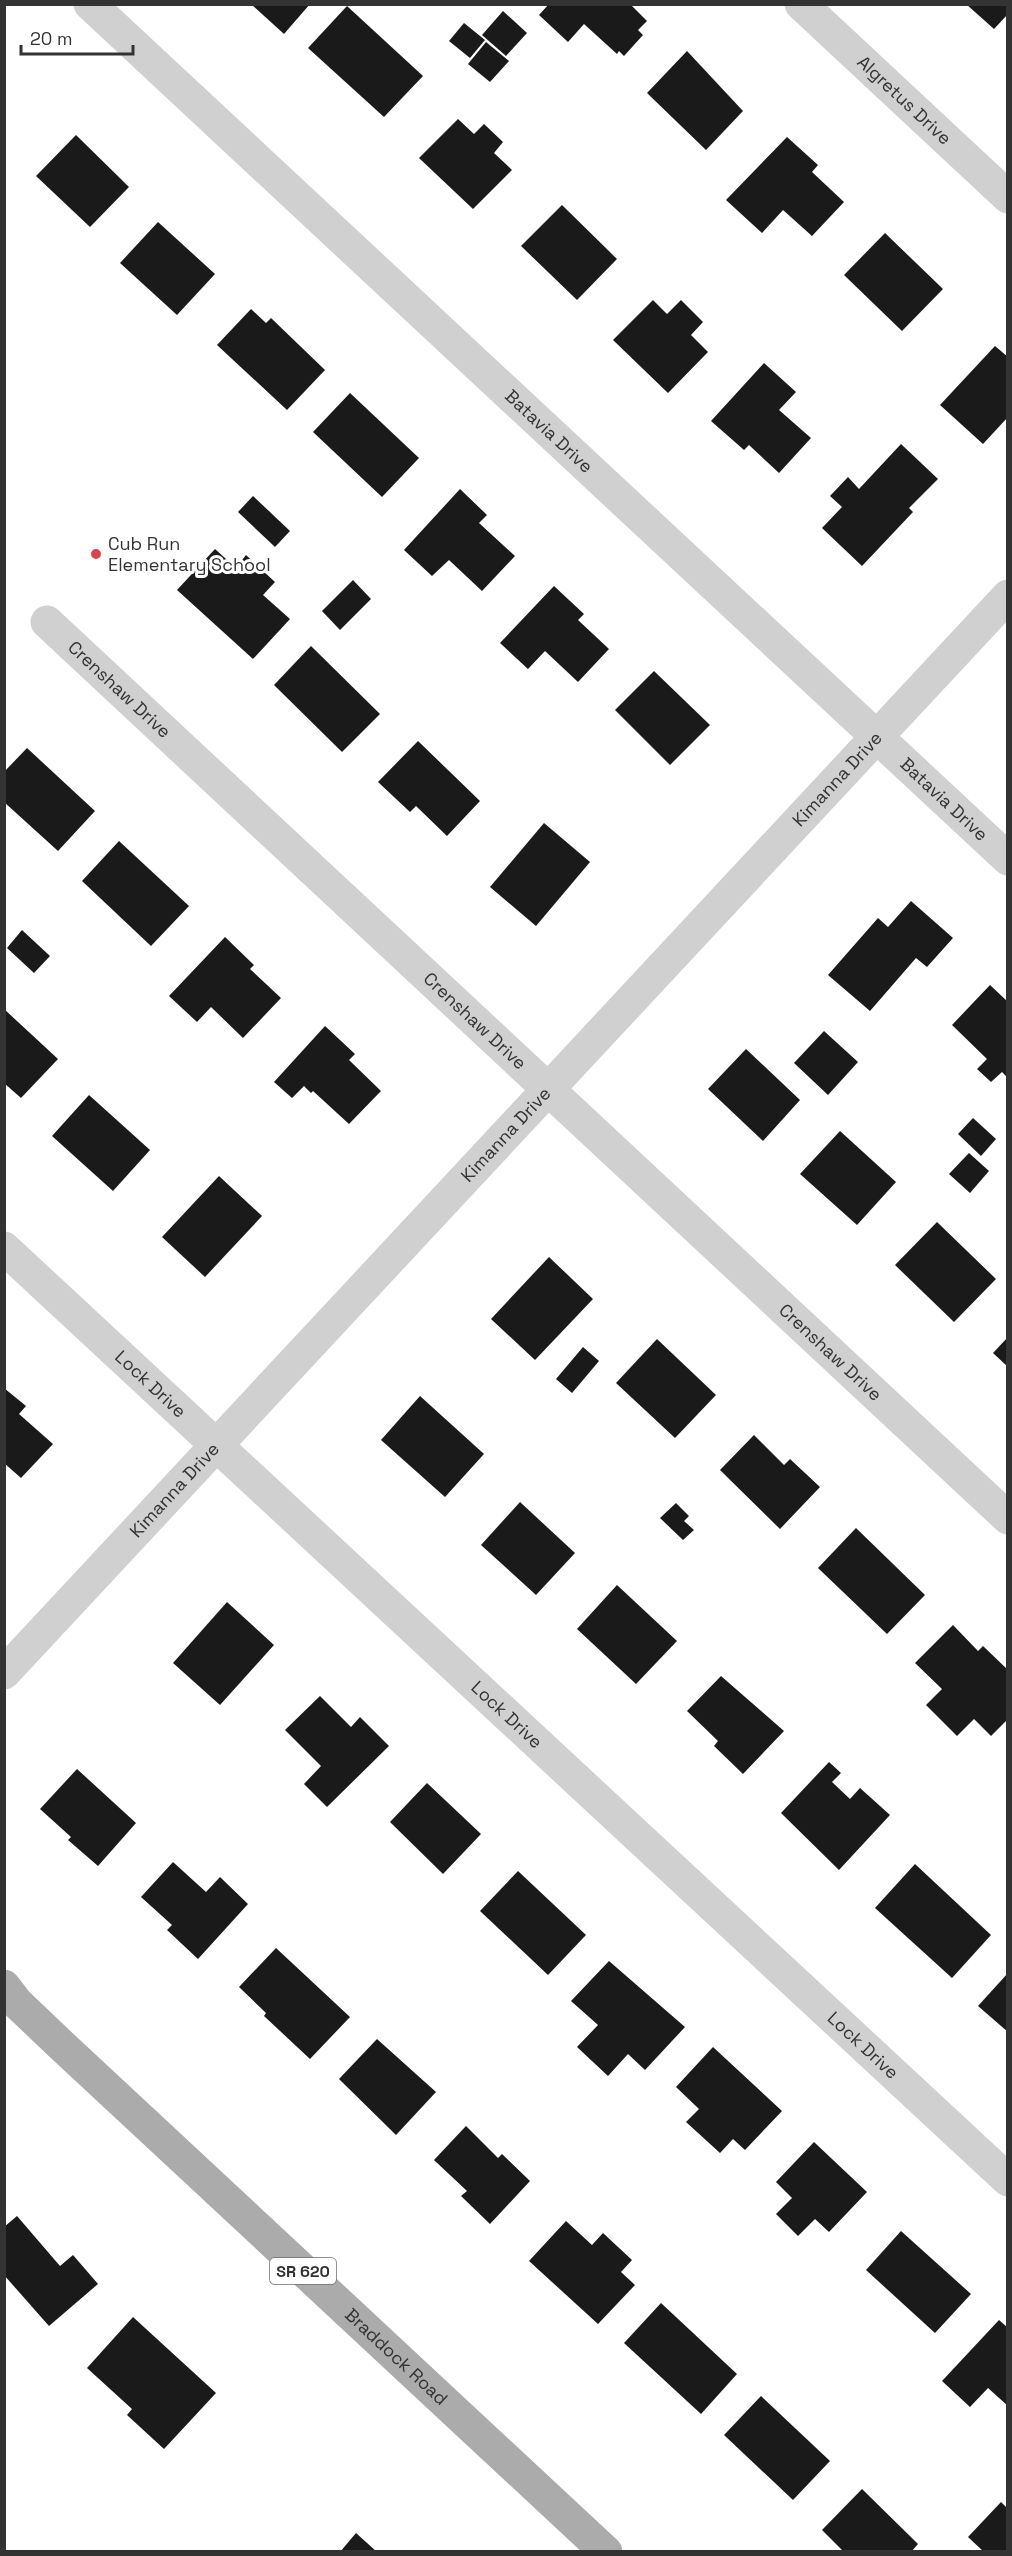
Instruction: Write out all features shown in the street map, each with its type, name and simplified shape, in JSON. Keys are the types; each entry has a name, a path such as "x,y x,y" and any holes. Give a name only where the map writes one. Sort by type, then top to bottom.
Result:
{"main road":[{"name":"Braddock Road","path":"4,1986 17,2003 67,2052 606,2552"}],"street":[{"name":"Batavia Drive","path":"90,4 1008,859"},
{"name":"Algretus Drive","path":"801,4 1008,197"},
{"name":"Kimanna Drive","path":"4,1673 1008,596"},
{"name":"Crenshaw Drive","path":"46,622 1008,1518"},
{"name":"Lock Drive","path":"4,1248 1008,2180"}],"building":[{"path":"251,4 310,4 284,34"},
{"path":"549,4 630,4 647,21 638,30 643,35 624,56 619,51 617,54 584,24 568,42 539,15"},
{"path":"966,4 1008,4 1008,14 994,29"},
{"path":"347,6 423,76 384,117 308,48"},
{"path":"503,11 527,33 506,56 482,35"},
{"path":"464,23 485,40 470,58 449,41"},
{"path":"486,42 509,61 490,82 468,64"},
{"path":"687,51 743,111 706,150 647,93"},
{"path":"458,119 474,134 484,124 503,142 494,153 512,170 473,209 419,158"},
{"path":"76,135 129,187 90,227 36,176"},
{"path":"787,137 818,165 812,172 844,202 812,236 783,210 762,233 726,200"},
{"path":"562,205 617,259 577,300 521,246"},
{"path":"158,222 215,274 177,315 120,263"},
{"path":"885,233 943,289 902,331 844,275"},
{"path":"653,300 667,314 681,300 703,322 691,335 708,352 668,393 613,340"},
{"path":"251,309 266,323 271,318 325,370 287,410 217,345"},
{"path":"995,346 1008,357 1008,417 983,444 940,405"},
{"path":"764,363 796,392 779,410 811,438 779,473 749,445 744,450 711,421"},
{"path":"350,393 419,458 382,497 313,432"},
{"path":"901,444 938,479 909,508 913,512 862,566 822,528 842,507 830,496 848,477 859,489"},
{"path":"460,489 487,515 479,523 515,556 482,591 449,560 432,576 404,550"},
{"path":"253,496 290,531 275,547 238,512"},
{"path":"215,549 236,568 246,555 275,582 263,595 290,619 253,659 177,590"},
{"path":"353,580 371,599 340,630 322,611"},
{"path":"554,586 584,614 578,620 609,649 578,682 545,651 528,669 500,643"},
{"path":"311,646 380,714 342,752 274,685"},
{"path":"654,671 710,725 670,765 615,710"},
{"path":"418,741 480,801 447,836 416,806 410,812 378,782"},
{"path":"27,748 95,811 58,851 4,802 4,772"},
{"path":"544,823 590,862 536,926 490,887"},
{"path":"119,841 189,906 151,946 82,881"},
{"path":"911,901 953,938 927,967 916,958 870,1011 828,975 878,918 888,927"},
{"path":"22,930 50,956 34,973 7,948"},
{"path":"225,937 254,965 250,969 281,998 243,1038 211,1007 197,1022 169,996"},
{"path":"990,985 1008,1002 1008,1078 1002,1072 991,1082 977,1069 987,1059 952,1025"},
{"path":"4,1009 58,1059 21,1098 4,1083"},
{"path":"325,1026 355,1054 349,1060 381,1091 349,1124 313,1091 311,1093 304,1086 292,1098 274,1082"},
{"path":"824,1031 858,1062 828,1095 794,1063"},
{"path":"746,1049 800,1100 763,1141 708,1089"},
{"path":"89,1095 150,1150 113,1191 52,1136"},
{"path":"973,1118 996,1139 981,1156 958,1134"},
{"path":"840,1131 896,1182 857,1225 800,1174"},
{"path":"969,1153 989,1171 970,1193 949,1174"},
{"path":"219,1176 262,1216 205,1277 162,1237"},
{"path":"937,1222 996,1279 954,1322 895,1265"},
{"path":"549,1257 593,1299 535,1360 491,1319"},
{"path":"1008,1337 1008,1367 993,1353"},
{"path":"657,1339 716,1395 675,1438 616,1383"},
{"path":"583,1347 599,1361 572,1393 556,1379"},
{"path":"4,1388 26,1406 19,1414 53,1444 21,1478 4,1463"},
{"path":"420,1396 484,1454 445,1497 381,1440"},
{"path":"754,1435 784,1465 790,1459 820,1487 780,1529 720,1470"},
{"path":"520,1502 575,1553 536,1595 481,1545"},
{"path":"676,1503 689,1516 684,1521 694,1530 683,1540 660,1518"},
{"path":"856,1528 925,1595 887,1634 818,1568"},
{"path":"617,1585 677,1641 636,1684 577,1629"},
{"path":"227,1602 274,1645 220,1705 173,1663"},
{"path":"953,1625 978,1651 983,1646 1008,1670 1008,1719 991,1736 974,1719 957,1736 926,1705 942,1689 915,1663"},
{"path":"721,1676 784,1731 743,1774 714,1746 718,1741 687,1711"},
{"path":"320,1696 351,1727 360,1717 389,1746 327,1807 304,1784 321,1766 285,1730"},
{"path":"829,1762 841,1773 832,1782 850,1799 860,1788 890,1815 839,1870 781,1813"},
{"path":"77,1769 136,1823 98,1866 68,1840 71,1837 40,1809"},
{"path":"427,1783 481,1834 443,1874 390,1822"},
{"path":"173,1862 206,1892 220,1877 248,1904 198,1959 167,1930 172,1925 141,1897"},
{"path":"915,1864 991,1935 952,1978 875,1908"},
{"path":"518,1871 586,1935 548,1975 480,1911"},
{"path":"276,1948 350,2017 310,2059 264,2016 266,2013 239,1987"},
{"path":"609,1961 685,2027 645,2070 628,2054 608,2076 577,2047 598,2025 571,2001"},
{"path":"1008,1973 1008,2032 978,2006"},
{"path":"377,2039 436,2092 396,2135 339,2079"},
{"path":"713,2047 782,2111 745,2150 733,2139 720,2153 686,2122 699,2109 676,2087"},
{"path":"466,2126 498,2158 502,2154 530,2181 490,2224 461,2196 467,2191 434,2160"},
{"path":"814,2142 867,2192 829,2232 815,2219 798,2236 776,2214 792,2198 776,2182"},
{"path":"17,2216 60,2266 73,2255 98,2284 49,2326 4,2275 4,2227"},
{"path":"566,2221 592,2245 603,2233 632,2260 621,2272 635,2285 598,2324 529,2261"},
{"path":"901,2231 971,2294 935,2333 866,2270"},
{"path":"661,2303 737,2374 701,2414 624,2343"},
{"path":"133,2317 216,2393 164,2449 127,2415 132,2409 87,2368"},
{"path":"999,2320 1008,2328 1008,2406 988,2388 970,2407 942,2381"},
{"path":"761,2396 830,2461 793,2500 724,2435"},
{"path":"862,2489 918,2544 911,2552 844,2552 822,2530"},
{"path":"1001,2502 1008,2509 1008,2552 984,2552 968,2537"},
{"path":"356,2533 377,2552 340,2552"}],"place":[{"name":"Cub Run Elementary School","path":"96,554"}]}
